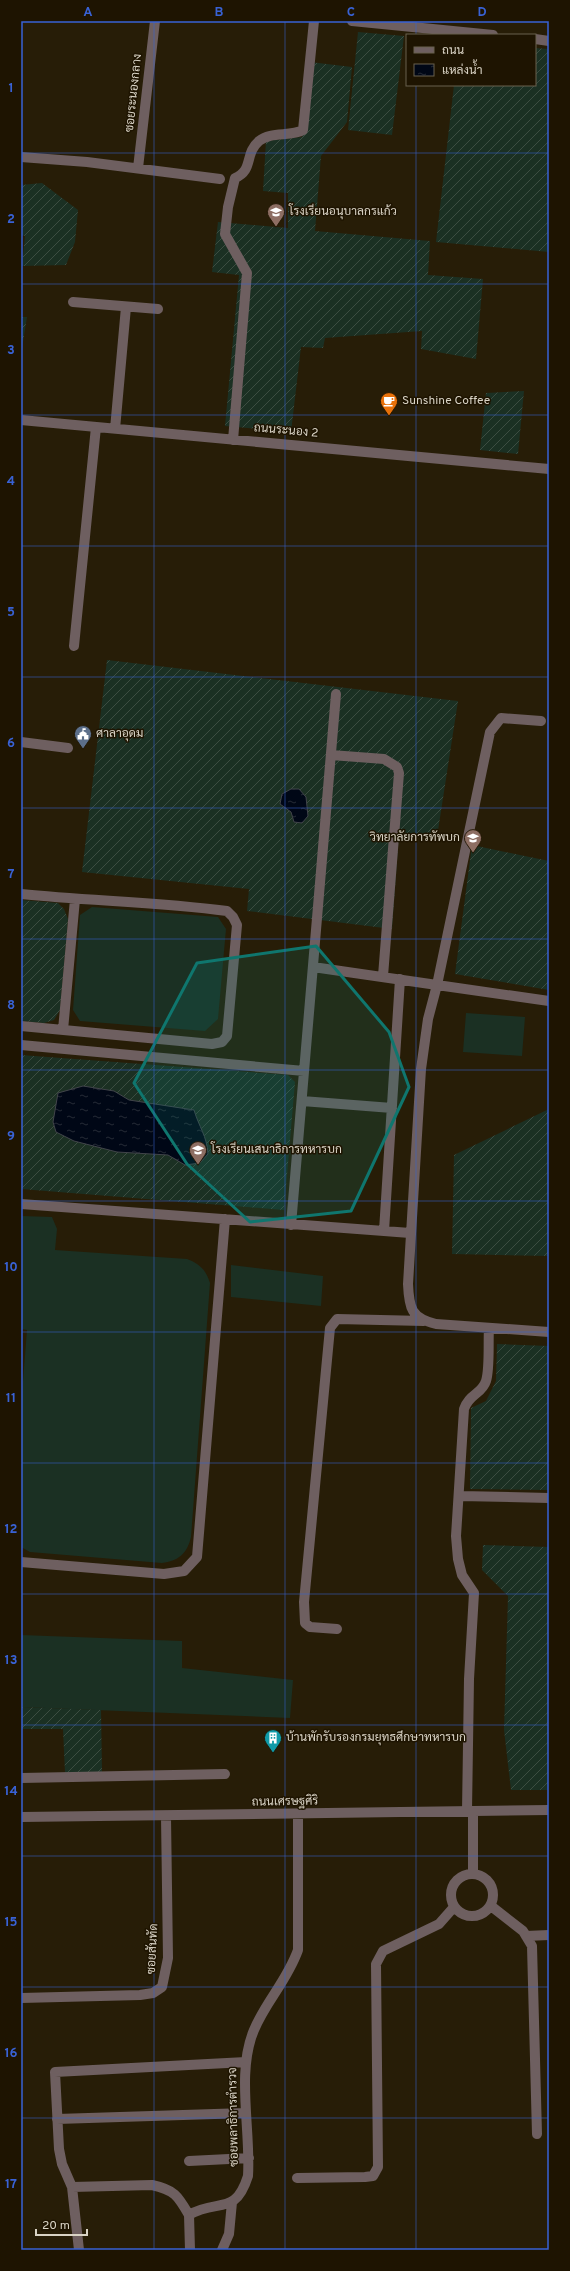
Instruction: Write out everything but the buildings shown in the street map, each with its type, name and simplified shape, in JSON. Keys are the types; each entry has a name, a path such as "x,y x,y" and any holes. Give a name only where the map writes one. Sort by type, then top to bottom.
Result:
{"street":[{"name":"ซอยระนองกลาง","path":"138,168 155,21"},
{"path":"234,440 247,272 225,234 228,207 235,178 243,174 248,168 250,154 259,142 269,136 295,134 303,130 314,21"},
{"path":"352,21 483,34"},
{"path":"536,39 549,41"},
{"path":"21,157 138,168 220,179"},
{"path":"73,302 158,309"},
{"path":"115,428 126,307"},
{"name":"ถนนระนอง 2","path":"21,420 549,469"},
{"path":"74,646 96,427"},
{"path":"291,1224 336,694"},
{"path":"424,1321 414,1314 409,1303 408,1284 421,1069 428,1019 437,985 490,732 501,718 541,721"},
{"path":"21,742 68,748"},
{"path":"331,755 384,759 397,767 399,773 383,976"},
{"path":"21,894 75,899 173,904 227,910 237,925 227,1036 222,1042 212,1044 21,1026"},
{"path":"63,1030 75,899"},
{"path":"313,967 549,1001"},
{"path":"384,1231 400,979"},
{"path":"21,1045 304,1071"},
{"path":"302,1101 392,1108"},
{"path":"21,1204 410,1233"},
{"path":"21,1562 164,1574 184,1570 197,1557 225,1219"},
{"path":"337,1629 310,1627 305,1623 304,1602 330,1328 337,1319 424,1321 436,1324 549,1332"},
{"path":"473,1874 470,1811 469,1679 474,1593 462,1574 458,1559 456,1536 460,1496 464,1409 467,1400 478,1393 486,1381 489,1328"},
{"path":"460,1496 549,1498"},
{"path":"21,1778 225,1774"},
{"name":"ถนนเศรษฐศิริ","path":"21,1817 166,1817 549,1810"},
{"name":"ซอยพลาธิการตำรวจ","path":"232,2202 243,2191 248,2176 249,2158 246,2113 246,2062 253,2030 292,1968 298,1950 298,1814"},
{"name":"ซอยสันทัด","path":"21,1998 153,1993 162,1986 168,1958 166,1817"},
{"path":"473,1874 482,1876 491,1886 494,1893 491,1906 480,1915 473,1916 459,1912 454,1907 450,1894 452,1887 462,1876 473,1874"},
{"path":"491,1906 523,1931 532,1946 537,2134"},
{"path":"297,2178 373,2176 378,2167 376,1964 383,1951 439,1924 454,1907"},
{"path":"526,1936 549,1935"},
{"path":"79,2250 72,2187 62,2164 57,2119 55,2072 246,2062"},
{"path":"57,2119 246,2113"},
{"path":"189,2161 249,2158"},
{"path":"72,2187 152,2185 165,2188 176,2194 189,2215 190,2250"},
{"path":"189,2215 199,2209 232,2202 229,2234 222,2250"}],"highlighted area":[{"path":"316,946 389,1032 409,1087 351,1211 250,1222 187,1164 134,1083 197,963"}],"green space":[{"path":"358,32 404,36 392,135 348,130"},
{"path":"536,48 549,49 549,252 436,242 454,86 536,86"},
{"name":"โรงเรียนอนุบาลกรแก้ว","path":"310,62 352,67 347,122 321,156 315,231 430,241 428,275 483,279 476,359 421,349 422,331 325,338 323,348 301,347 291,432 225,426 239,275 212,272 218,222 288,228 288,193 263,191 266,141 302,137"},
{"path":"42,183 78,210 75,242 66,265 22,266 25,236 21,235 21,185"},
{"path":"21,317 27,317 21,354"},
{"path":"524,391 518,454 480,450 486,393"},
{"path":"107,660 458,701 437,837 399,834 392,929 247,911 249,889 82,872"},
{"path":"472,845 549,861 549,990 455,974"},
{"path":"21,900 58,903 64,909 68,919 60,1010 54,1020 44,1023 21,1021"},
{"path":"92,907 218,917 226,929 218,1019 205,1031 80,1021 73,1010 80,915"},
{"path":"466,1013 525,1017 522,1056 463,1052"},
{"path":"21,1055 288,1075 295,1082 284,1210 21,1189"},
{"path":"549,1109 549,1256 452,1254 454,1155"},
{"path":"21,1216 52,1217 57,1229 55,1250 187,1259 196,1263 202,1268 208,1278 210,1283 191,1537 187,1548 181,1556 173,1560 162,1563 30,1552 21,1547 21,1407 27,1330 21,1329"},
{"path":"231,1265 323,1276 321,1306 231,1297"},
{"path":"497,1344 549,1346 549,1490 470,1489 471,1408 486,1401 496,1381"},
{"path":"483,1545 549,1547 549,1790 511,1790 504,1730 508,1596 482,1570"},
{"path":"21,1635 182,1641 182,1668 293,1680 290,1718 21,1707"},
{"path":"21,1707 101,1710 102,1772 65,1773 63,1729 21,1729"}],"water":[{"path":"291,789 299,789 306,797 308,816 302,823 294,822 291,812 280,804 282,794"},
{"path":"83,1086 114,1091 129,1100 194,1110 204,1137 208,1154 200,1163 185,1165 168,1155 117,1152 74,1141 56,1132 53,1122 58,1093"}],"place":[{"name":"โรงเรียนอนุบาลกรแก้ว","path":"276,227"},
{"name":"Sunshine Coffee","path":"389,416"},
{"name":"ศาลาอุดม","path":"83,749"},
{"name":"วิทยาลัยการทัพบก","path":"473,853"},
{"name":"โรงเรียนเสนาธิการทหารบก","path":"198,1165"},
{"name":"บ้านพักรับรองกรมยุทธศึกษาทหารบก","path":"273,1753"}]}
